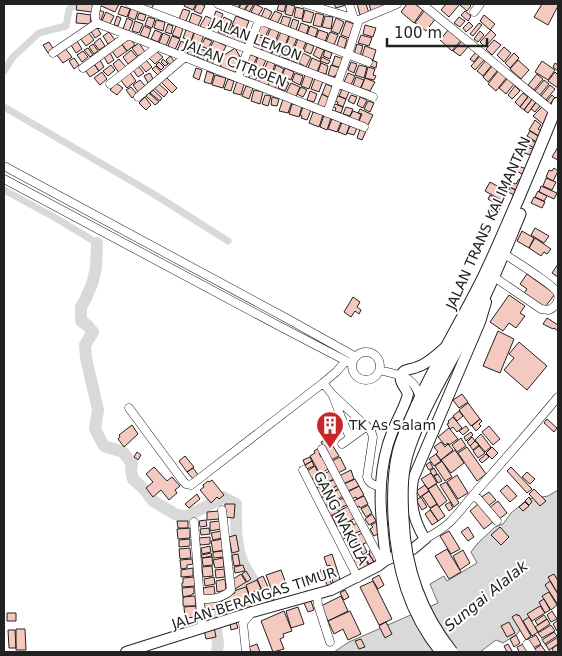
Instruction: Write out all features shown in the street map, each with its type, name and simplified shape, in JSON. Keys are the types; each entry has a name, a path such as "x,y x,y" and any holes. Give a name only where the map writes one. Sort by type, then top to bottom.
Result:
{"highway":[{"name":"JALAN TRANS KALIMANTAN","path":"420,406 437,386 486,294 528,193 557,111"},
{"name":"JALAN TRANS KALIMANTAN","path":"420,406 446,347 483,278 557,111"},
{"path":"420,406 400,446 395,472 396,540 398,557 407,590 424,626 441,652"},
{"path":"420,406 404,470 402,507 404,539 410,571 419,596 431,622 452,652"}],"main road":[{"path":"425,539 412,509 410,498 413,479 480,322 486,294"},
{"path":"384,561 380,506 382,471 392,432 407,401 408,394 402,384 401,376 405,370 418,367 446,347"},
{"name":"JALAN BERANGAS TIMUR","path":"126,652 252,612 332,590 358,578 384,561 413,549 425,539"}],"street":[{"path":"53,53 97,23 95,21 95,14 97,4"},
{"name":"JALAN LEMON","path":"130,4 372,97"},
{"path":"218,4 227,5 259,20 368,62"},
{"path":"306,4 356,20 394,4"},
{"path":"327,113 348,54 356,20 349,4"},
{"path":"422,4 557,111"},
{"path":"474,12 480,4"},
{"path":"238,78 259,20"},
{"name":"JALAN CITROEN","path":"97,23 364,127"},
{"path":"83,68 128,35"},
{"path":"110,84 157,47"},
{"path":"138,97 184,57"},
{"path":"4,166 286,318 351,361"},
{"path":"4,180 351,361"},
{"path":"494,276 541,309 549,310 558,302 558,294 552,286 503,253"},
{"path":"129,408 183,481 191,485 336,372 351,361 362,353 368,352 373,354 380,363 380,370 375,378 364,381 355,375 352,370 351,361"},
{"path":"380,370 411,381 417,388 420,406"},
{"path":"323,383 332,394 371,430 373,437 367,477 371,484 381,487"},
{"path":"332,394 350,438"},
{"path":"425,539 449,523 521,442 558,396"},
{"path":"342,444 367,426"},
{"path":"322,449 384,561"},
{"name":"GANG NAKULA","path":"303,470 358,578"},
{"path":"474,494 497,521"},
{"path":"200,599 216,599 225,596 231,590 222,510"},
{"path":"194,522 202,628"},
{"path":"318,595 318,605 330,642"},
{"path":"246,652 243,623 252,612"},
{"path":"527,644 532,652"}],"path":[{"path":"538,633 550,652"}],"water":[{"name":"Sungai Alalak","path":"558,490 558,594 532,614 517,634 503,643 496,640 480,652 334,652 349,642 438,603 430,584 444,576 447,581 477,563 471,552 495,527 503,524 511,513 528,499 548,496"}],"building":[{"path":"77,4 93,4 92,12 76,10"},
{"path":"100,4 119,4 115,12"},
{"path":"141,4 154,4 151,9"},
{"path":"185,4 196,4 193,10 184,6"},
{"path":"197,4 205,6 201,14 194,11"},
{"path":"230,4 240,4 238,9"},
{"path":"241,4 248,4 244,10 239,8"},
{"path":"249,4 254,4 249,12 245,10"},
{"path":"255,4 263,8 258,16 251,12"},
{"path":"279,4 286,4 284,12 277,10"},
{"path":"287,4 295,6 292,16 285,14"},
{"path":"334,4 346,4 346,5 336,8"},
{"path":"357,4 366,4 369,13 360,15"},
{"path":"369,4 387,4 388,7 371,11"},
{"path":"407,4 415,4 423,10 414,23 401,12"},
{"path":"446,4 460,4 449,17 441,10"},
{"path":"461,4 469,4 471,6 467,11"},
{"path":"542,4 558,4 548,25 534,17"},
{"path":"121,6 130,9 127,17 118,14"},
{"path":"296,7 304,9 302,19 294,17"},
{"path":"131,8 138,11 135,20 128,17"},
{"path":"265,8 272,12 268,20 261,17"},
{"path":"183,9 190,11 186,21 179,19"},
{"path":"99,10 104,12 101,20 96,18"},
{"path":"305,10 314,13 311,23 302,21"},
{"path":"425,10 436,18 426,31 415,23"},
{"path":"216,11 223,14 218,26 211,24"},
{"path":"275,11 282,14 277,24 270,20"},
{"path":"465,11 471,16 468,21 461,15"},
{"path":"106,12 114,16 110,24 102,21"},
{"path":"77,13 91,15 90,24 76,23"},
{"path":"139,13 146,15 144,21 137,19"},
{"path":"192,13 202,17 198,26 189,22"},
{"path":"316,13 324,15 321,27 313,25"},
{"path":"484,15 495,24 490,30 480,21"},
{"path":"117,16 121,18 118,26 114,25"},
{"path":"206,16 212,19 206,30 200,26"},
{"path":"236,16 249,21 245,31 232,25"},
{"path":"283,16 291,18 288,27 280,25"},
{"path":"325,16 333,17 331,29 322,27"},
{"path":"148,17 155,19 152,28 145,25"},
{"path":"224,17 232,21 226,35 218,32"},
{"path":"459,17 465,21 460,27 454,23"},
{"path":"127,18 133,21 129,31 123,29"},
{"path":"336,18 344,22 339,34 331,31"},
{"path":"293,19 299,21 296,30 290,28"},
{"path":"156,20 165,22 163,31 154,28"},
{"path":"135,21 143,24 139,33 132,31"},
{"path":"346,21 354,24 349,38 341,35"},
{"path":"469,22 473,26 466,32 463,28"},
{"path":"261,23 270,27 265,37 256,33"},
{"path":"301,23 309,26 306,35 298,31"},
{"path":"479,23 482,25 473,36 470,34"},
{"path":"168,24 173,26 171,34 165,32"},
{"path":"365,25 376,28 373,37 363,34"},
{"path":"96,26 101,34 95,38 90,30"},
{"path":"144,26 151,29 148,38 140,35"},
{"path":"176,26 183,28 180,38 172,35"},
{"path":"232,26 249,33 244,45 227,38"},
{"path":"310,26 318,29 315,38 307,35"},
{"path":"271,28 279,32 275,42 266,39"},
{"path":"449,29 461,40 452,51 440,40"},
{"path":"155,30 162,33 158,42 151,39"},
{"path":"186,30 194,32 191,41 183,38"},
{"path":"319,30 328,33 325,42 316,38"},
{"path":"491,30 496,35 485,47 480,42"},
{"path":"195,31 204,35 200,46 191,42"},
{"path":"480,31 484,35 478,42 474,39"},
{"path":"88,32 94,40 86,46 80,38"},
{"path":"109,32 115,40 108,44 103,36"},
{"path":"281,32 289,35 285,46 276,42"},
{"path":"330,32 338,35 334,45 326,42"},
{"path":"163,33 170,36 166,46 159,43"},
{"path":"256,35 266,40 261,51 251,46"},
{"path":"290,35 297,38 293,48 286,45"},
{"path":"361,35 372,38 369,46 358,43"},
{"path":"172,36 180,39 175,50 168,46"},
{"path":"340,36 347,39 344,50 336,48"},
{"path":"129,37 135,45 127,51 121,43"},
{"path":"100,38 105,46 99,50 94,43"},
{"path":"205,38 212,41 208,49 201,46"},
{"path":"298,39 306,42 302,52 294,49"},
{"path":"214,40 226,46 221,56 209,50"},
{"path":"267,40 275,43 270,55 262,51"},
{"path":"494,40 501,45 492,55 486,49"},
{"path":"77,41 82,49 76,53 71,45"},
{"path":"181,41 187,44 184,53 177,51"},
{"path":"462,41 468,47 460,56 453,51"},
{"path":"49,42 54,50 48,53 43,45"},
{"path":"121,43 127,51 117,58 112,51"},
{"path":"139,43 145,52 138,56 132,48"},
{"path":"307,43 314,46 311,54 304,51"},
{"path":"93,44 98,51 94,54 89,47"},
{"path":"276,44 284,47 279,58 271,55"},
{"path":"357,44 363,46 360,56 354,54"},
{"path":"191,45 198,47 194,57 187,54"},
{"path":"365,46 376,50 373,60 362,56"},
{"path":"317,47 324,50 320,59 313,55"},
{"path":"504,47 511,53 504,62 497,55"},
{"path":"65,48 72,57 63,63 56,54"},
{"path":"88,48 93,55 90,57 84,50"},
{"path":"235,48 242,63 238,66 240,69 230,75 225,72 217,60"},
{"path":"285,48 293,52 289,60 282,57"},
{"path":"200,49 207,51 203,60 197,57"},
{"path":"131,50 137,57 128,64 123,57"},
{"path":"325,50 332,53 330,59 323,56"},
{"path":"83,51 88,57 82,62 77,55"},
{"path":"156,51 163,57 155,64 149,58"},
{"path":"477,51 480,54 474,62 470,59"},
{"path":"294,52 301,54 297,63 291,61"},
{"path":"110,53 114,60 108,64 104,57"},
{"path":"303,53 311,57 306,67 299,63"},
{"path":"514,53 519,58 510,68 505,63"},
{"path":"210,54 216,57 212,65 206,63"},
{"path":"249,54 257,57 252,68 244,64"},
{"path":"481,55 485,59 475,70 471,66"},
{"path":"170,56 174,61 170,65 166,60"},
{"path":"335,56 344,59 341,68 332,65"},
{"path":"258,57 266,60 261,71 254,68"},
{"path":"322,57 330,61 328,64 320,61"},
{"path":"74,58 79,65 74,69 69,61"},
{"path":"312,58 321,62 317,72 308,68"},
{"path":"119,59 126,67 119,73 113,64"},
{"path":"163,59 168,64 165,66 161,62"},
{"path":"100,60 104,67 99,71 94,64"},
{"path":"146,60 152,67 146,72 140,65"},
{"path":"371,60 377,62 376,68 370,66"},
{"path":"486,60 492,65 483,76 477,71"},
{"path":"518,60 529,70 521,79 510,69"},
{"path":"268,61 275,64 272,73 264,69"},
{"path":"542,61 555,70 548,80 535,72"},
{"path":"159,62 164,67 161,70 156,65"},
{"path":"351,62 357,64 354,73 348,70"},
{"path":"321,63 328,66 326,74 318,72"},
{"path":"555,63 558,65 558,71 553,67"},
{"path":"94,64 99,71 90,77 85,70"},
{"path":"111,65 115,70 108,76 103,71"},
{"path":"276,65 284,69 280,77 273,74"},
{"path":"331,65 340,68 338,76 328,75"},
{"path":"359,65 367,67 364,78 355,75"},
{"path":"493,65 498,70 488,82 483,77"},
{"path":"138,66 144,73 138,77 133,70"},
{"path":"156,66 161,72 158,75 152,69"},
{"path":"368,67 375,69 373,75 376,76 374,80 365,78"},
{"path":"196,68 202,70 199,80 193,77"},
{"path":"285,68 294,72 291,80 282,76"},
{"path":"252,70 259,73 255,81 248,79"},
{"path":"499,70 507,77 496,91 488,84"},
{"path":"129,71 136,81 127,88 119,78"},
{"path":"207,71 214,74 211,84 204,82"},
{"path":"102,72 107,79 100,85 94,78"},
{"path":"555,72 558,75 558,88 548,81"},
{"path":"150,73 153,79 148,83 144,76"},
{"path":"295,73 303,76 300,85 292,81"},
{"path":"348,73 355,76 351,85 344,82"},
{"path":"262,74 271,78 267,87 258,83"},
{"path":"537,74 543,79 534,90 528,85"},
{"path":"215,75 226,78 223,88 212,85"},
{"path":"305,75 313,78 309,89 301,86"},
{"path":"272,76 280,79 275,89 268,86"},
{"path":"166,77 177,88 172,93 161,82"},
{"path":"356,77 364,80 360,89 353,85"},
{"path":"315,78 323,81 319,92 311,89"},
{"path":"365,78 375,82 370,91 361,88"},
{"path":"508,78 514,84 506,94 499,88"},
{"path":"228,79 234,81 231,91 224,89"},
{"path":"282,79 289,83 285,91 278,88"},
{"path":"140,80 145,86 138,92 133,85"},
{"path":"544,80 549,84 539,96 534,92"},
{"path":"237,81 244,84 241,95 233,93"},
{"path":"116,83 123,88 117,95 110,90"},
{"path":"158,83 168,92 164,97 154,88"},
{"path":"291,83 300,87 296,97 286,93"},
{"path":"326,84 335,88 330,98 322,94"},
{"path":"550,85 555,89 546,100 541,96"},
{"path":"246,86 253,88 249,99 242,96"},
{"path":"515,86 520,91 512,99 508,95"},
{"path":"131,87 137,94 132,98 126,90"},
{"path":"301,87 307,90 303,97 297,94"},
{"path":"343,87 350,90 346,99 339,96"},
{"path":"153,90 162,98 160,101 150,93"},
{"path":"254,90 263,92 260,104 251,101"},
{"path":"310,91 317,94 314,102 307,100"},
{"path":"149,93 159,102 155,105 146,96"},
{"path":"523,93 528,97 520,107 515,102"},
{"path":"322,94 330,98 325,110 317,106"},
{"path":"265,95 271,96 268,106 262,104"},
{"path":"351,95 357,97 354,104 348,101"},
{"path":"529,95 533,98 524,110 520,107"},
{"path":"552,95 555,98 550,104 547,101"},
{"path":"338,96 346,99 343,107 335,101"},
{"path":"145,97 151,105 146,110 139,103"},
{"path":"272,97 279,99 277,106 271,105"},
{"path":"360,97 367,100 363,108 357,105"},
{"path":"533,98 537,101 528,113 524,110"},
{"path":"283,99 292,102 288,113 279,111"},
{"path":"368,101 374,103 370,112 364,109"},
{"path":"536,102 540,106 535,112 531,109"},
{"path":"292,104 302,106 299,117 289,114"},
{"path":"335,104 343,107 341,113 335,111 336,108 333,107"},
{"path":"303,107 311,110 307,120 301,118 302,116 300,115"},
{"path":"346,107 353,109 350,116 343,114"},
{"path":"542,107 551,114 543,124 533,116"},
{"path":"360,109 373,115 368,125 359,121 362,114 358,113"},
{"path":"353,111 361,114 358,122 349,118"},
{"path":"313,112 323,115 319,127 309,123"},
{"path":"324,115 331,118 327,130 320,127"},
{"path":"332,119 341,122 337,132 328,129"},
{"path":"343,120 351,122 346,135 338,132"},
{"path":"535,120 541,125 538,129 542,131 539,136 529,130"},
{"path":"350,126 357,128 354,135 347,133"},
{"path":"360,129 366,131 362,140 357,138"},
{"path":"530,131 541,138 538,143 527,136"},
{"path":"528,138 538,144 536,149 525,143"},
{"path":"526,147 533,149 531,155 524,153"},
{"path":"558,147 558,160 552,157"},
{"path":"518,166 527,169 524,175 516,171"},
{"path":"554,168 558,171 553,181 546,177 549,170 552,171"},
{"path":"546,178 556,182 552,190 543,186"},
{"path":"519,179 522,180 517,191 510,187 512,183 516,184"},
{"path":"490,182 506,191 501,200 485,191"},
{"path":"541,186 557,193 554,199 539,192"},
{"path":"510,187 516,190 514,195 508,192"},
{"path":"538,191 547,196 544,201 535,197"},
{"path":"490,195 503,202 497,214 489,209 493,202 488,199"},
{"path":"534,197 545,202 542,208 531,203"},
{"path":"535,228 549,236 544,243 531,235"},
{"path":"522,231 534,238 529,248 517,241"},
{"path":"535,238 551,249 547,254 544,252 541,256 529,248"},
{"path":"558,264 558,277 552,273"},
{"path":"527,274 555,294 545,307 524,293 527,289 520,284"},
{"path":"509,295 525,306 520,313 525,316 516,328 509,323 503,331 490,322"},
{"path":"353,297 360,302 357,307 361,310 359,314 355,311 351,317 344,312"},
{"path":"547,318 558,325 558,331 543,324"},
{"path":"498,331 514,339 500,373 483,366"},
{"path":"519,342 547,366 527,390 504,370 514,358 509,354"},
{"path":"462,394 468,402 459,408 453,400"},
{"path":"468,403 480,419 471,426 459,410"},
{"path":"459,411 463,416 457,421 453,416"},
{"path":"453,417 462,428 457,432 453,427 450,429 447,424"},
{"path":"480,419 482,421 479,424 481,426 476,431 472,426"},
{"path":"547,419 557,428 554,432 544,423"},
{"path":"132,425 138,434 124,447 118,439 119,435"},
{"path":"466,426 469,430 463,435 459,431"},
{"path":"489,426 500,439 493,445 482,432"},
{"path":"449,428 458,439 449,445 448,443 445,445 438,437"},
{"path":"471,432 473,435 466,441 464,437"},
{"path":"481,434 491,447 485,452 475,440"},
{"path":"472,437 475,441 470,446 467,442"},
{"name":"TK As Salam","path":"328,438 339,456 331,460 321,442"},
{"path":"461,438 466,446 457,452 452,445"},
{"path":"475,441 479,445 473,450 470,446"},
{"path":"441,442 445,447 448,444 453,450 441,460 436,454 438,452 434,447"},
{"path":"479,446 485,453 478,458 473,451"},
{"path":"467,447 486,474 477,481 458,453"},
{"path":"492,447 498,453 492,459 486,453"},
{"path":"319,448 321,457 324,456 330,468 320,474 310,456"},
{"path":"455,450 464,463 451,473 441,460"},
{"path":"137,452 141,455 138,460 134,457"},
{"path":"436,454 441,461 434,466 429,459"},
{"path":"486,454 489,457 482,463 479,460"},
{"path":"185,456 194,467 187,472 179,461"},
{"path":"310,457 312,461 305,465 303,460"},
{"path":"340,457 346,469 336,474 330,462"},
{"path":"312,461 314,466 307,469 305,465"},
{"path":"442,461 452,477 445,481 435,466"},
{"path":"430,462 433,468 429,470 426,465"},
{"path":"315,466 319,475 311,479 307,471"},
{"path":"154,467 167,481 172,477 180,486 175,490 177,493 169,500 161,490 153,497 146,488 153,482 146,474"},
{"path":"511,467 532,489 527,493 507,471"},
{"path":"193,468 199,476 194,480 187,472"},
{"path":"434,468 437,474 433,476 430,471"},
{"path":"351,470 354,479 343,484 339,476"},
{"path":"330,471 334,479 325,483 321,475"},
{"path":"527,472 535,479 530,484 522,477"},
{"path":"431,473 437,483 428,489 421,479"},
{"path":"438,474 442,481 438,483 434,476"},
{"path":"321,475 325,483 316,488 312,480"},
{"path":"457,475 468,493 458,499 447,482"},
{"path":"335,479 338,485 329,490 326,484"},
{"path":"355,479 359,486 348,491 344,484"},
{"path":"212,480 224,495 219,499 217,497 211,503 200,490 204,487 203,485"},
{"path":"446,482 459,503 454,507 440,485"},
{"path":"326,484 330,493 319,498 315,489"},
{"path":"436,484 447,501 439,507 428,489"},
{"path":"338,485 340,488 331,493 329,490"},
{"path":"425,485 429,491 420,497 416,491"},
{"path":"507,485 517,496 510,502 500,491"},
{"path":"359,486 364,495 357,499 356,497 351,499 348,492"},
{"path":"341,489 343,496 334,502 330,494"},
{"path":"534,489 546,501 540,506 529,494"},
{"path":"429,491 437,504 430,508 422,496"},
{"path":"489,492 496,500 487,507 480,498"},
{"path":"197,494 200,499 189,508 185,504"},
{"path":"329,494 333,501 325,506 321,498"},
{"path":"364,496 368,504 356,508 353,501"},
{"path":"421,497 427,507 422,510 416,500"},
{"path":"529,497 532,502 529,505 525,501"},
{"path":"343,498 349,504 338,509 335,502"},
{"path":"498,501 507,513 498,520 489,508"},
{"path":"450,502 453,508 449,511 445,505"},
{"path":"525,502 529,506 523,511 519,507"},
{"path":"225,504 235,504 234,518 224,517"},
{"path":"333,504 334,508 336,507 339,512 330,516 326,507"},
{"path":"437,504 445,516 438,521 430,509"},
{"path":"478,504 493,522 484,529 470,511"},
{"path":"350,505 357,517 346,523 339,511"},
{"path":"368,505 372,513 366,517 361,509"},
{"path":"430,510 438,521 432,525 425,514"},
{"path":"219,511 219,519 207,520 207,512"},
{"path":"339,512 345,523 337,527 332,516"},
{"path":"372,514 376,521 369,525 365,519"},
{"path":"206,520 207,526 200,527 199,521"},
{"path":"177,521 188,521 188,528 178,528"},
{"path":"220,521 221,529 210,531 210,522"},
{"path":"352,521 354,525 357,523 361,531 355,533 356,535 353,537 346,524"},
{"path":"377,522 382,532 374,536 370,529 373,527 371,525"},
{"path":"468,527 474,537 468,541 461,532"},
{"path":"500,527 509,537 501,545 491,535"},
{"path":"190,528 190,538 178,539 177,529"},
{"path":"209,528 210,534 201,535 200,529"},
{"path":"348,529 352,537 342,540 338,534"},
{"path":"221,531 222,538 213,540 211,533"},
{"path":"449,531 460,549 451,554 440,536"},
{"path":"363,532 368,542 363,544 367,552 363,555 354,538"},
{"path":"236,535 239,551 232,553 229,537"},
{"path":"210,537 210,544 200,545 199,538"},
{"path":"353,538 357,546 353,548 349,540"},
{"path":"190,539 190,546 179,547 179,540"},
{"path":"223,539 225,550 213,552 211,541"},
{"path":"210,546 211,552 202,554 201,548"},
{"path":"190,548 191,558 180,559 179,549"},
{"path":"372,549 378,559 374,562 369,554 369,551"},
{"path":"447,549 461,572 449,579 435,556"},
{"path":"463,550 470,563 460,570 453,556"},
{"path":"223,551 224,557 213,558 213,552"},
{"path":"211,553 212,556 202,558 201,555"},
{"path":"238,554 240,565 234,566 232,555"},
{"path":"332,554 341,582 334,585 329,570 332,569 330,565 327,566 324,557"},
{"path":"369,554 374,562 369,564 364,556"},
{"path":"363,555 370,568 360,573 353,561"},
{"path":"212,557 213,565 203,566 202,558"},
{"path":"223,558 224,567 215,568 213,560"},
{"path":"192,559 193,564 181,569 180,560"},
{"path":"243,565 245,571 235,573 234,567"},
{"path":"212,566 213,576 203,577 202,567"},
{"path":"193,568 193,576 181,577 181,570"},
{"path":"325,568 332,585 328,587 320,570"},
{"path":"224,569 225,577 216,578 215,570"},
{"path":"281,570 288,589 273,594 266,575"},
{"path":"246,571 251,579 247,582 242,574"},
{"path":"241,574 246,582 235,589 230,581"},
{"path":"554,574 558,581 558,594 548,577"},
{"path":"379,575 384,585 378,589 372,579"},
{"path":"263,576 274,600 268,603 257,579"},
{"path":"194,577 195,586 182,587 183,578"},
{"path":"214,577 215,584 205,586 204,579"},
{"path":"225,579 226,590 217,592 216,581"},
{"path":"257,580 261,589 249,594 246,585"},
{"path":"373,581 392,619 379,625 360,587"},
{"path":"550,581 558,594 558,605 545,585"},
{"path":"214,586 215,594 204,596 203,588"},
{"path":"194,587 194,594 183,597 182,588"},
{"path":"246,587 253,606 227,615 221,601 235,593 234,591"},
{"path":"345,590 349,597 344,600 340,593"},
{"path":"549,592 557,605 551,610 542,596"},
{"path":"195,596 196,606 183,606 183,597"},
{"path":"341,596 348,611 328,621 321,606"},
{"path":"310,598 314,610 308,612 303,601"},
{"path":"544,599 550,610 545,613 539,602"},
{"path":"216,600 217,609 210,610 205,608 204,602"},
{"path":"196,606 197,617 185,618 184,607"},
{"path":"540,606 545,613 532,621 527,614"},
{"path":"298,607 304,624 291,628 286,611"},
{"path":"284,611 292,631 283,634 284,637 280,639 284,649 273,652 261,621"},
{"path":"350,611 361,634 348,640 343,629 334,634 328,621"},
{"path":"552,611 557,619 551,622 547,615"},
{"path":"7,613 16,613 16,621 7,621"},
{"path":"517,614 531,636 526,640 512,617"},
{"path":"544,615 547,619 538,625 535,621"},
{"path":"529,617 538,632 532,636 523,621"},
{"path":"547,619 550,624 538,632 535,627"},
{"path":"558,620 558,630 557,631 553,624"},
{"path":"236,622 238,628 231,630 230,623"},
{"path":"386,622 392,634 385,638 379,626"},
{"path":"509,622 515,633 507,637 501,626"},
{"path":"551,625 555,631 542,638 538,633"},
{"path":"214,627 216,637 206,639 204,630"},
{"path":"16,629 25,629 26,650 16,650"},
{"path":"8,630 15,630 16,648 9,648"},
{"path":"554,632 557,636 545,644 542,640"},
{"path":"516,635 520,643 514,647 510,639"},
{"path":"536,635 541,644 531,649 526,640"},
{"path":"558,637 558,644 549,650 546,645"},
{"path":"361,639 365,647 359,649 355,641"},
{"path":"525,643 530,652 519,652 517,647"},
{"path":"257,644 260,652 251,652 249,647"},
{"path":"508,644 512,651 510,652 507,652 504,646"},
{"path":"558,644 558,652 554,652 552,649"},
{"path":"541,645 546,652 534,652 533,650"}],"waterway":[{"path":"4,71 13,57 39,33 66,26 69,10 74,4"},
{"path":"4,107 152,193 228,241"},
{"path":"4,190 97,243"},
{"path":"97,243 96,268 92,284 81,307 81,321 93,332 85,345 86,358 98,410 95,429 104,446 123,452 132,464 133,479 153,501 175,514 185,517 223,497 236,504 238,547 243,563 252,579 220,599 220,613 216,630 217,652"}],"place":[{"name":"TK As Salam","path":"330,449"}]}
